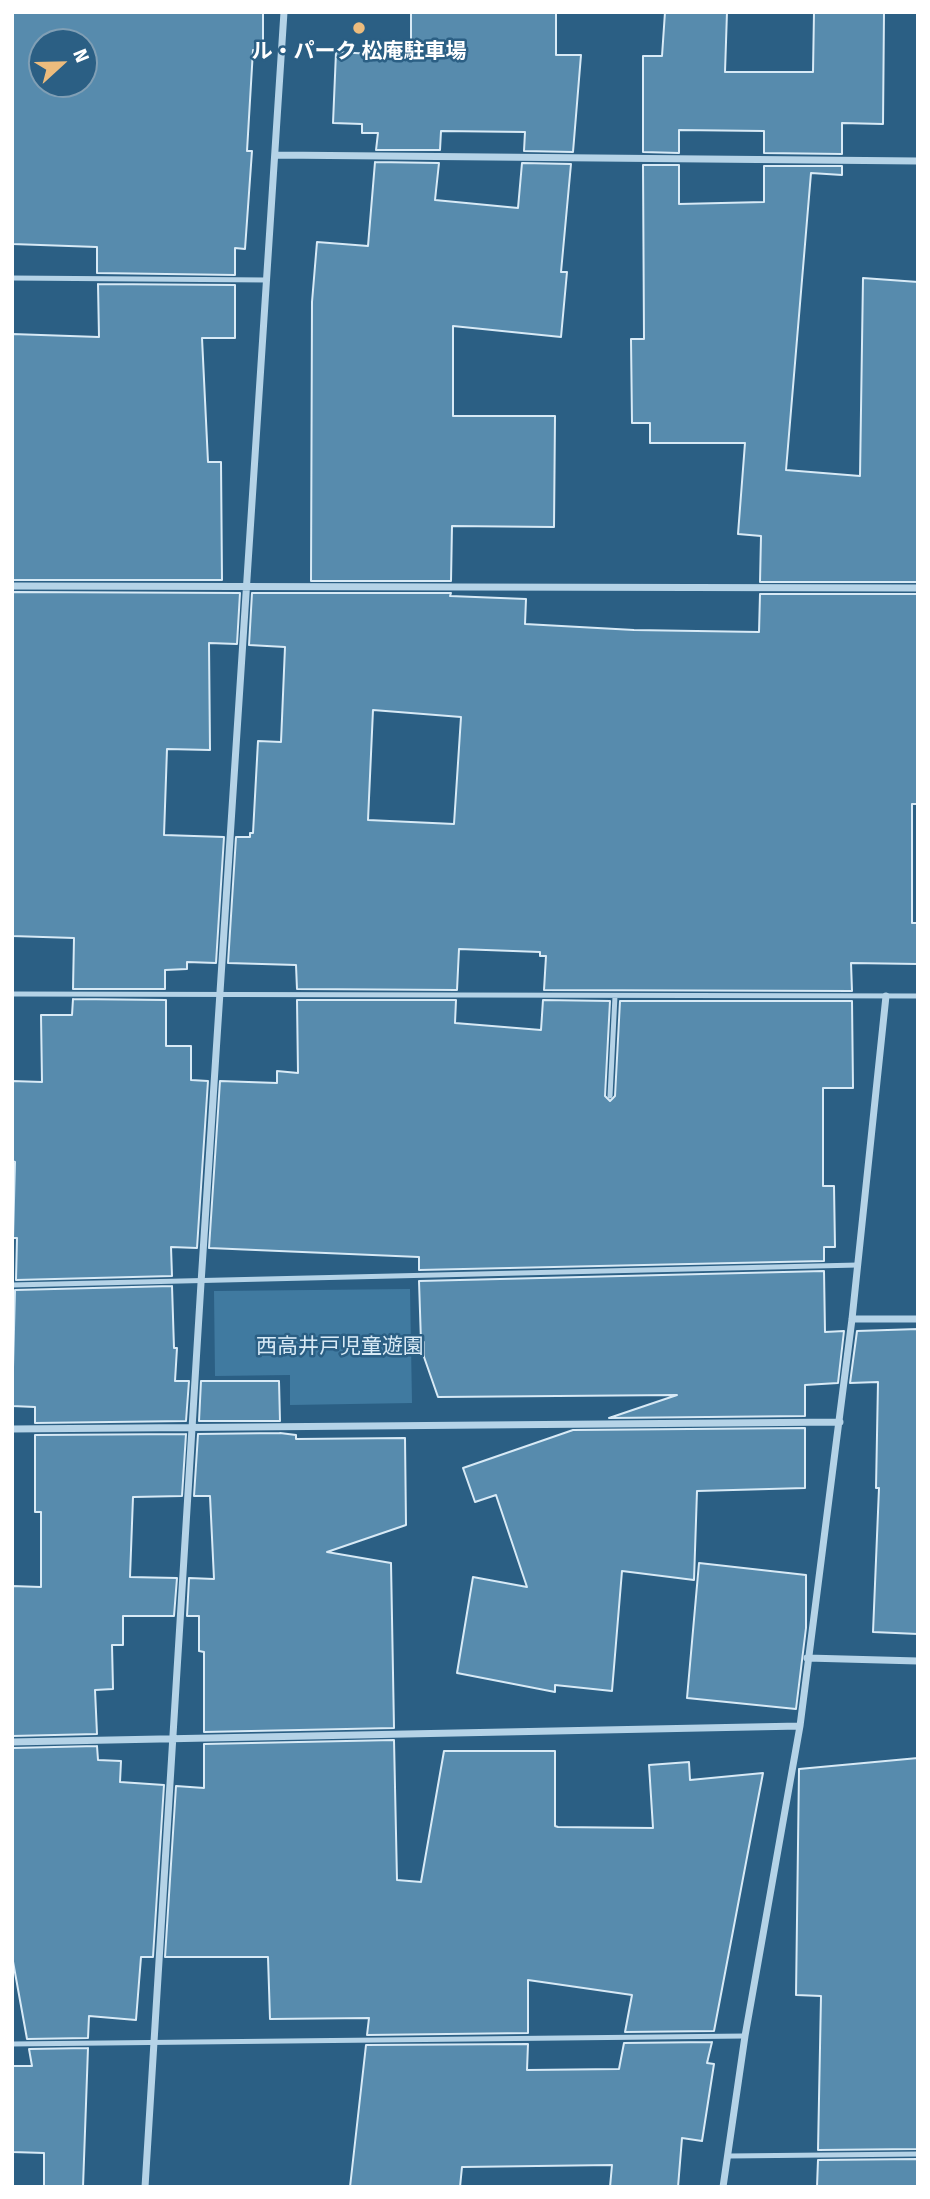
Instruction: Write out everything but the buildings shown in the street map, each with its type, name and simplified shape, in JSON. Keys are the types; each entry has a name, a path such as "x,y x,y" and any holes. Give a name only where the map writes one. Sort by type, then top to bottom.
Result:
{"street":[{"path":"145,2187 157,2041 245,586 285,12"},
{"path":"276,155 918,161"},
{"path":"12,586 918,588"},
{"path":"723,2187 745,2036 800,1726 840,1422 886,996"},
{"path":"852,1319 918,1319"},
{"path":"12,1429 840,1422"},
{"path":"807,1658 918,1661"},
{"path":"12,1742 800,1726"}],"lane":[{"path":"12,278 266,280"},
{"path":"12,994 918,996"},
{"path":"610,1096 615,996"},
{"path":"12,1285 201,1283 858,1265"},
{"path":"12,2044 745,2036"},
{"path":"729,2155 918,2154"}],"green space":[{"name":"西高井戸児童遊園","path":"410,1289 412,1403 290,1405 290,1375 215,1376 214,1291"}],"place":[{"name":"ル・パーク 松庵駐車場","path":"359,28"}]}
